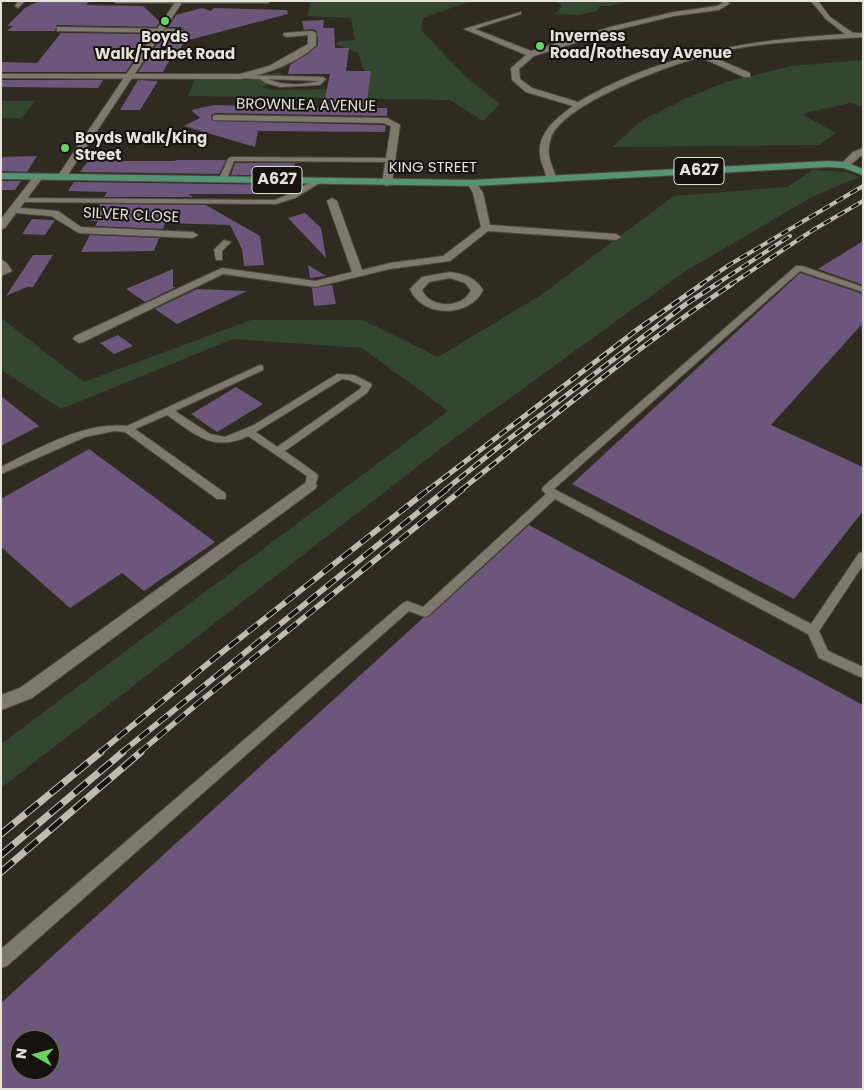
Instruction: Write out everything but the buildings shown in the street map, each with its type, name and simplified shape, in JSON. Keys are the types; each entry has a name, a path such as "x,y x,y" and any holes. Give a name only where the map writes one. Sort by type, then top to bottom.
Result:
{"main road":[{"name":"KING STREET","path":"1,176 472,183 828,164 845,165 863,172"}],"street":[{"path":"116,1 268,1"},
{"path":"581,106 529,90 516,80 516,68 532,54 614,28 674,14 719,8 727,3 725,1"},
{"path":"814,1 828,18 852,36"},
{"path":"62,177 179,2"},
{"path":"519,13 468,29 532,54"},
{"path":"60,29 180,30"},
{"path":"1,76 128,78 253,76 287,62 312,45 312,33 287,35"},
{"path":"552,179 543,153 548,133 569,113 598,95 656,69 728,49 788,39 863,35"},
{"path":"703,56 747,75"},
{"name":"BROWNLEA AVENUE","path":"216,118 384,120 396,125 387,183"},
{"path":"845,165 856,154 863,151"},
{"path":"1,226 38,177"},
{"path":"472,183 478,192 486,228"},
{"path":"332,201 358,274"},
{"name":"SILVER CLOSE","path":"13,210 54,213 79,230 193,235"},
{"path":"79,339 222,271 315,284 390,266 446,259 486,228 616,237"},
{"path":"218,258 222,271"},
{"path":"433,261 434,276"},
{"path":"1,264 7,271 1,273"},
{"path":"450,275 469,280 474,285 477,294 466,304 454,307 429,305 421,301 416,295 416,289 426,279 434,276 450,275"},
{"path":"1,703 26,693 310,486"}],"lane":[{"path":"237,77 263,79 310,78 323,80 320,83 314,84 277,84 268,83 263,79"},
{"path":"223,179 231,159 390,160"},
{"path":"20,200 276,202 292,196 319,181"},
{"path":"218,258 218,250 228,242"},
{"path":"863,290 799,268 547,490 813,631 823,654 863,673"},
{"path":"128,429 260,368"},
{"path":"167,410 213,439 227,440 249,432 340,376 351,377 367,386 364,391 278,451"},
{"path":"1,471 78,437 106,427 118,426 128,429 221,496"},
{"path":"249,432 311,474 313,476 310,486"},
{"path":"1,960 406,606 424,612 554,494"},
{"path":"813,631 863,556"}],"green space":[{"path":"310,1 482,1 462,4 423,18 421,30 465,76 500,104 483,121 450,100 188,96 195,80 248,80 268,74 280,73 283,75 263,87 271,90 362,89 369,85 358,53 336,44 339,41 355,40 351,18 308,16"},
{"path":"554,1 626,2 610,6 600,6 597,11 579,15 554,14 562,7 561,4"},
{"path":"863,60 863,107 851,103 804,113 805,116 836,133 819,145 612,147 641,121 689,97 726,82 791,66"},
{"path":"1,101 35,101 22,118 1,118"},
{"path":"813,170 847,172 859,177 812,197 684,272 452,440 1,788 1,744 448,411 362,348 233,339 61,409 1,370 1,318 84,382 251,320 363,320 438,357 541,295 674,196 787,187"}],"railway":[{"path":"700,285 729,265 863,186"},
{"path":"730,285 813,230 863,201"},
{"path":"715,285 790,236"},
{"path":"428,490 638,329 702,284"},
{"path":"445,490 686,304 717,284"},
{"path":"461,490 628,358 732,284"},
{"path":"99,753 216,657 429,489"},
{"path":"121,753 447,489"},
{"path":"139,753 463,489"},
{"path":"1,834 101,752"},
{"path":"1,855 123,752"},
{"path":"1,872 141,752"}],"place":[{"name":"Boyds Walk/Tarbet Road","path":"165,21"},
{"name":"Inverness Road/Rothesay Avenue","path":"540,46"},
{"name":"Boyds Walk/King Street","path":"65,148"}]}
